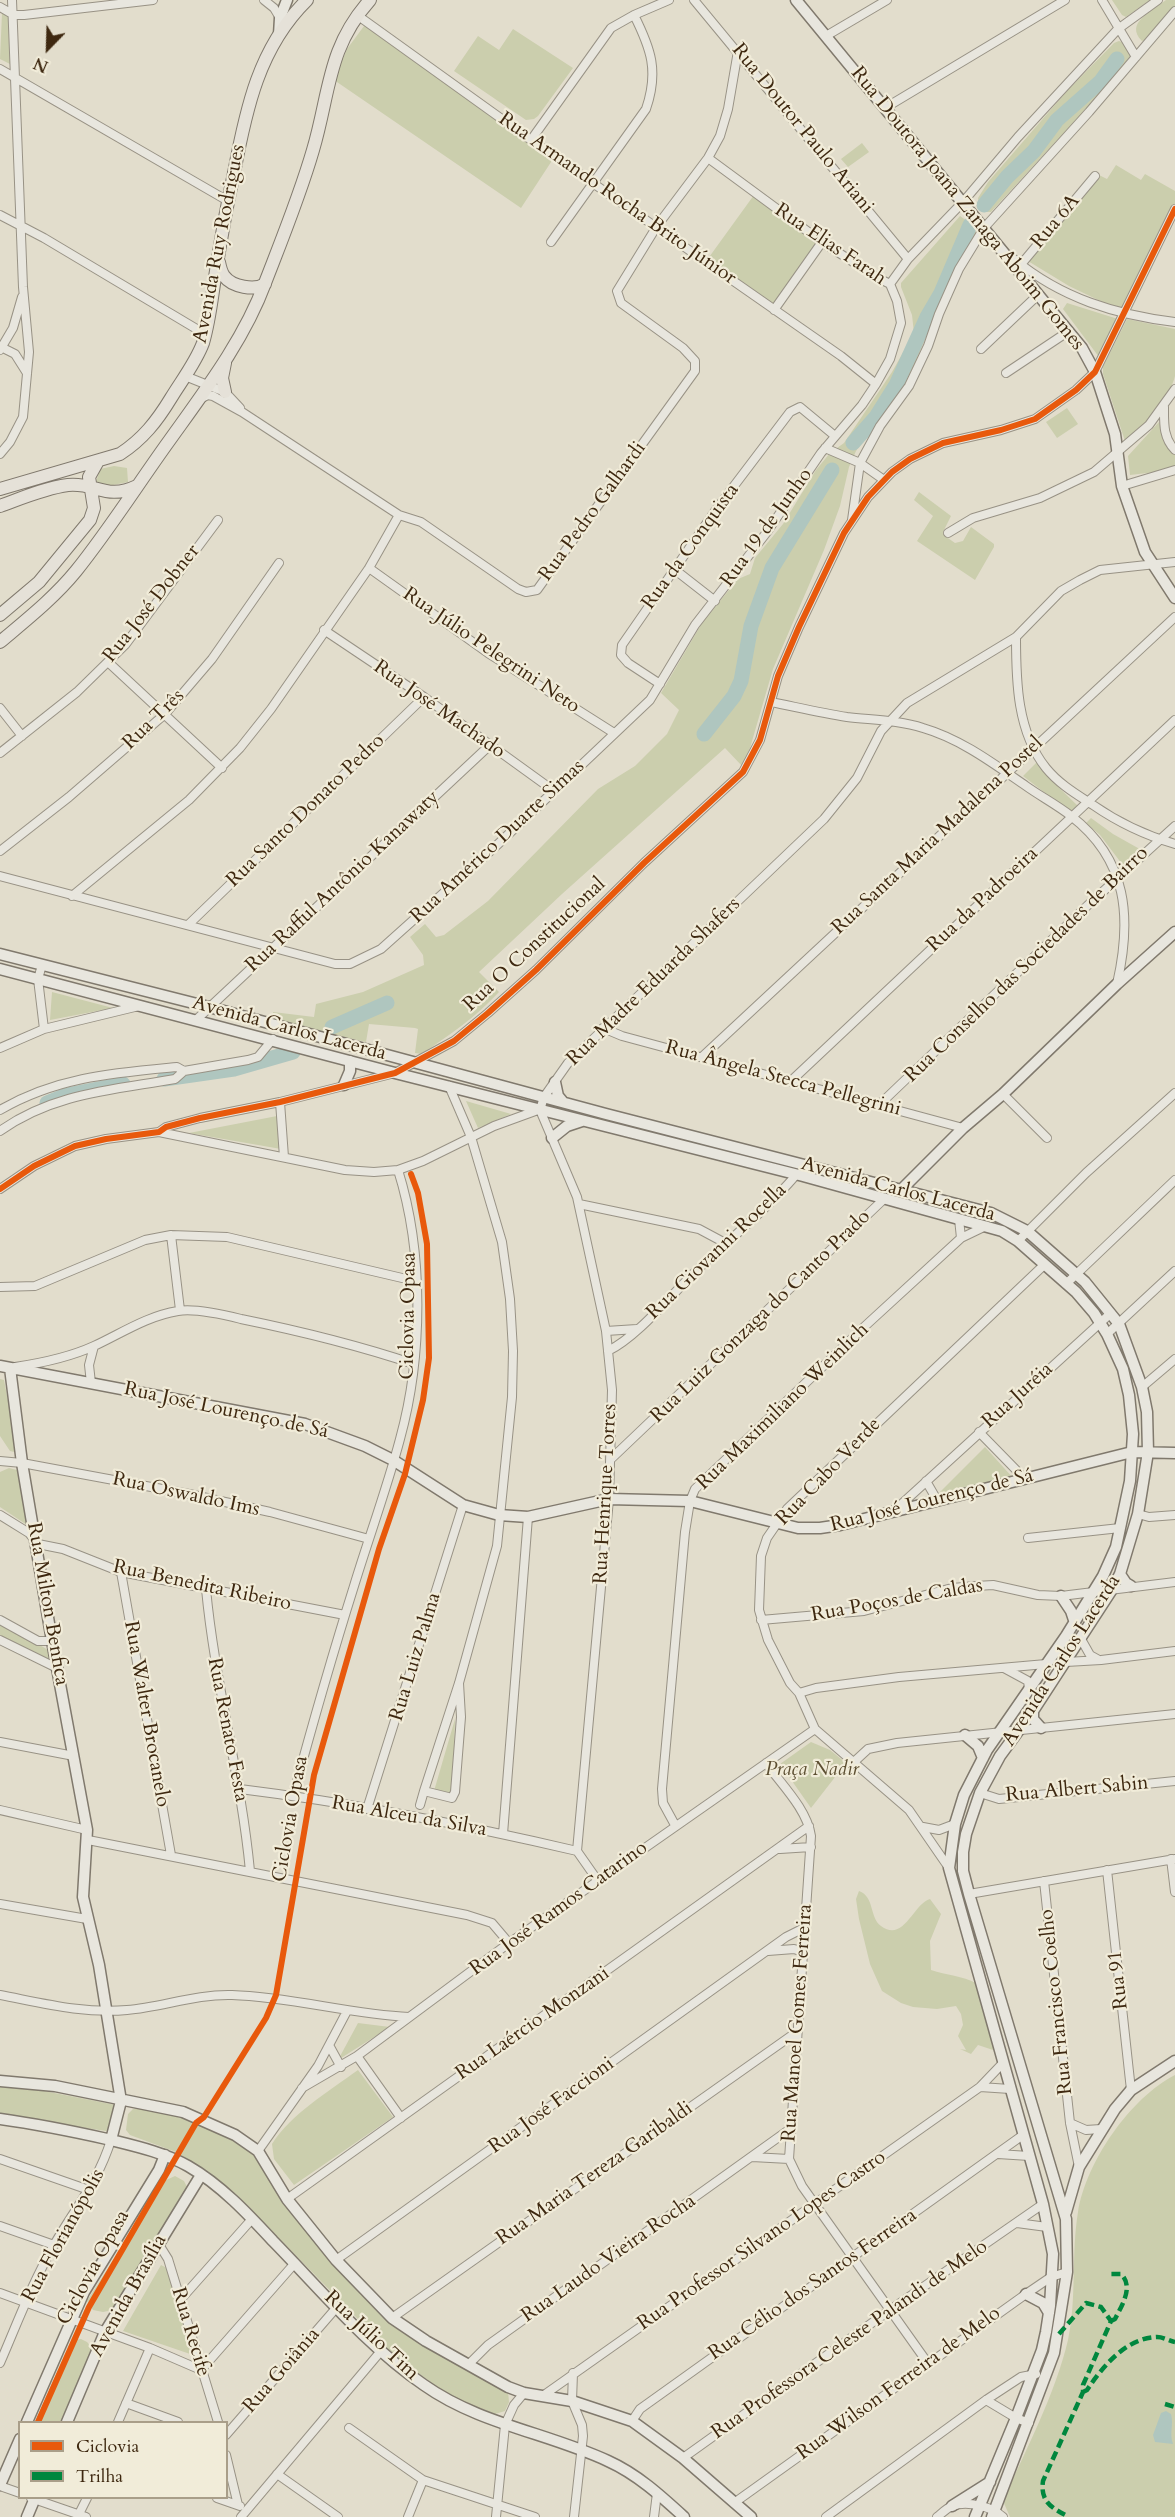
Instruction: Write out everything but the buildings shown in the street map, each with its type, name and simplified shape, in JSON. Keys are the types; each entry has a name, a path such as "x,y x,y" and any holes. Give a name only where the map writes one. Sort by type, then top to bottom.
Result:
{"main road":[{"path":"279,35 280,18 287,0"},
{"name":"Avenida Ruy Rodrigues","path":"0,489 120,454 144,435 156,421 196,359 205,334 248,103 259,71 279,35 307,0"},
{"path":"0,642 48,601 76,572 198,401 251,316 265,284 314,147 330,73 346,32 370,0"},
{"name":"Rua Doutora Joana Zanaga Aboim Gomes","path":"796,0 1001,249 1019,267 1069,331 1095,372 1115,434 1122,486 1151,564 1175,598"},
{"path":"218,258 224,276 229,281 253,288 265,284"},
{"path":"225,392 222,378 227,356"},
{"path":"0,615 39,582 90,520 94,508 89,477 98,461"},
{"path":"0,506 65,486 111,493 137,486"},
{"name":"Rua Luiz Gonzaga do Canto Prado","path":"885,1198 903,1189 963,1128 1003,1094 1117,984 1175,932"},
{"name":"Avenida Carlos Lacerda","path":"0,954 991,1213 1027,1230 1076,1274 1119,1324 1142,1387 1147,1412 1148,1452 1138,1514 1120,1575 1066,1662 1000,1756 980,1793 966,1834 963,1852 963,1871 969,1894 1066,2212 1068,2272 1059,2334 1046,2378 997,2515"},
{"name":"Avenida Carlos Lacerda","path":"0,969 394,1073 800,1175 1002,1231 1018,1241 1094,1313 1107,1334 1123,1370 1130,1395 1132,1452 1130,1481 1116,1547 1095,1592 983,1758 964,1795 955,1824 949,1868 1043,2204 1053,2254 1049,2313 1042,2350 975,2517"},
{"path":"344,1085 350,1071 350,1060"},
{"path":"555,1082 558,1095 563,1102"},
{"path":"552,1138 567,1126 583,1121"},
{"path":"800,1175 808,1165"},
{"name":"Rua José Lourenço de Sá","path":"5,1367 305,1424 338,1434 393,1460 463,1505 499,1515 528,1517 609,1499 690,1501 778,1524 820,1528 1132,1452 1175,1453"},
{"name":"Rua Milton Benfica","path":"5,1367 88,1835 83,1897 99,1965 121,2101"},
{"path":"1120,1575 1122,1580 1131,1586"},
{"path":"1061,1596 1071,1611 1075,1623"},
{"path":"1033,1711 1033,1719 1041,1728"},
{"path":"965,1735 978,1746 983,1758"},
{"path":"1066,2212 1079,2167 1101,2129 1131,2090 1175,2061"},
{"path":"0,2081 55,2086 183,2112 235,2135 258,2151 287,2199 336,2260 392,2318 426,2341 507,2387 524,2393 572,2401 632,2421 684,2457 751,2517"},
{"path":"103,2097 111,2094 118,2082"},
{"path":"111,2140 121,2101"},
{"name":"Rua Júlio Tim","path":"0,2119 49,2126 165,2155 201,2175 231,2198 381,2351 423,2385 448,2400 505,2425 581,2449 634,2475 684,2517"},
{"name":"Avenida Brasília","path":"27,2421 84,2292 159,2170 165,2155"},
{"name":"Avenida Brasília","path":"67,2421 105,2332 201,2175"},
{"path":"1026,2294 1043,2303 1049,2313"},
{"path":"0,2485 18,2444"},
{"path":"950,2511 990,2482"},
{"path":"27,2517 34,2499"}],"street":[{"path":"0,454 10,442 23,417 29,352 21,227 12,0"},
{"path":"0,7 14,15 53,13 153,0"},
{"path":"264,0 274,8 280,18"},
{"path":"531,140 611,28 669,0"},
{"name":"Rua Doutor Paulo Ariani","path":"694,0 908,259"},
{"path":"826,36 887,0"},
{"path":"885,108 1065,0"},
{"path":"1102,0 1136,57"},
{"path":"890,284 908,259 963,202 1018,137 1118,29 1158,0"},
{"path":"852,521 860,463 880,426 909,386 959,269 984,228 1175,11"},
{"name":"Rua Armando Rocha Brito Júnior","path":"357,15 531,140 657,226 876,384"},
{"path":"551,242 646,109 653,88 653,65 650,49 634,15"},
{"path":"657,226 708,158 720,136 725,122 738,51"},
{"path":"0,69 228,201"},
{"name":"Rua Elias Farah","path":"708,158 822,242 878,279 890,284 901,323 890,359"},
{"name":"Rua 6A","path":"1019,267 1095,176"},
{"path":"1095,372 1175,211"},
{"path":"0,215 44,237 205,334"},
{"name":"Rua Pedro Galhardi","path":"198,401 208,395 213,396 242,412 399,515 421,522 518,589 526,592 537,590 695,371 695,360 683,348 621,303 617,291 657,226"},
{"path":"774,310 822,242"},
{"path":"1019,267 1086,302 1124,314 1175,322"},
{"path":"24,287 19,312 1,349 15,354 27,373"},
{"path":"981,349 1040,294"},
{"path":"1006,373 1069,331"},
{"name":"Rua 19 de Junho","path":"650,700 695,625 767,532 825,448 876,384 890,359"},
{"name":"Rua O Constitucional","path":"0,1189 34,1166 75,1146 106,1139 159,1132 166,1127 200,1118 280,1102 394,1073 445,1047 489,1013 565,942 644,863 743,772 755,753 778,675 824,571 852,521 868,497 884,480 910,459 943,443 1001,430 1035,419 1066,398 1095,372"},
{"name":"Rua Pedro Galhardi","path":"185,376 225,392 242,412"},
{"path":"948,533 973,518 1040,498 1078,482 1094,472 1149,425 1164,407 1175,388"},
{"name":"Rua da Conquista","path":"660,684 628,663 621,655 621,645 674,569 790,412 800,407 835,436"},
{"path":"1164,407 1164,432 1169,444 1175,450"},
{"path":"825,448 860,463 884,480"},
{"path":"1122,486 1175,470"},
{"path":"72,896 189,800 222,768 271,709 369,568 399,515"},
{"name":"Rua José Dobner","path":"0,753 77,692 125,645 218,520"},
{"name":"Rua Três","path":"0,851 69,797 165,714 212,659 279,562"},
{"name":"Rua Madre Eduarda Shafers","path":"540,1110 544,1097 568,1063 824,819 857,778 881,731 907,703 1016,637 1061,591 1080,580 1100,570 1175,562"},
{"name":"Rua Júlio Pelegrini Neto","path":"369,568 488,652 614,733"},
{"path":"674,569 715,601"},
{"name":"Rua Santa Maria Madalena Postel","path":"702,1057 1175,616"},
{"name":"Rua José Machado","path":"324,630 424,697 554,791"},
{"path":"1016,637 1017,685 1021,712 1034,747 1052,774 1065,787 1118,822 1175,844"},
{"path":"108,662 222,768"},
{"name":"Rua Santo Donato Pedro","path":"188,925 424,697"},
{"name":"Rua Américo Duarte Simas","path":"273,948 335,964 350,964 381,950 488,854 650,700"},
{"path":"771,702 924,728 981,755 1071,816 1096,838 1111,860 1119,878 1125,926 1117,984"},
{"path":"0,708 22,736"},
{"name":"Rua da Padroeira","path":"791,1081 1175,720"},
{"name":"Rua Rafful Antônio Kanawaty","path":"196,1020 490,745"},
{"name":"Rua Conselho das Sociedades de Bairro","path":"879,1106 1175,826"},
{"path":"0,876 273,948"},
{"path":"42,965 38,979 44,1029"},
{"path":"0,1048 44,1029 139,1006"},
{"name":"Rua Ângela Stecca Pellegrini","path":"603,1028 622,1036 963,1128"},
{"path":"0,1131 28,1113 68,1097 175,1078 184,1071 258,1057 273,1040"},
{"path":"0,1110 23,1097 53,1086 102,1074 177,1067 184,1071"},
{"path":"420,1805 459,1683 497,1546 512,1398 513,1351 510,1299 502,1242 471,1137 448,1085"},
{"path":"1018,1241 1086,1173 1175,1093"},
{"path":"1003,1094 1047,1138"},
{"path":"280,1102 284,1157"},
{"path":"159,1132 345,1170 374,1172 398,1170 423,1161 494,1126 540,1110"},
{"name":"Rua Henrique Torres","path":"540,1110 579,1204 606,1331 612,1390 612,1458 609,1499 577,1851"},
{"path":"293,1796 345,1615 400,1439 414,1364 418,1311 412,1228 408,1201 398,1170"},
{"name":"Rua Giovanni Rocella","path":"608,1351 624,1343 800,1175"},
{"path":"1066,1284 1175,1180"},
{"name":"Rua Luiz Gonzaga do Canto Prado","path":"612,1458 885,1198"},
{"path":"579,1204 699,1229 727,1244"},
{"path":"959,1219 961,1238"},
{"name":"Rua Maximiliano Weinlich","path":"675,1825 663,1803 662,1789 685,1532 690,1501 695,1489 961,1238 986,1226"},
{"path":"0,1287 35,1286 145,1240 171,1235 227,1237 415,1281"},
{"path":"171,1235 180,1310"},
{"name":"Rua Cabo Verde","path":"949,1868 923,1827 909,1810 855,1761 827,1741 816,1729 799,1693 790,1683 768,1640 761,1620 758,1593 761,1556 767,1538 787,1509 1044,1265"},
{"path":"1107,1334 1175,1271"},
{"path":"5,1367 67,1356 94,1346 132,1325 180,1310 224,1315 291,1329 345,1342 414,1364"},
{"name":"Rua Juréia","path":"894,1511 1111,1313"},
{"name":"Rua Giovanni Rocella","path":"606,1331 637,1329"},
{"path":"91,1383 89,1365 94,1346"},
{"path":"1142,1387 1175,1359"},
{"path":"979,1432 1024,1478"},
{"name":"Rua Oswaldo Ims","path":"0,1461 22,1463 189,1494 270,1512 369,1539"},
{"path":"926,1480 937,1500"},
{"name":"Rua Luiz Palma","path":"367,1809 463,1505"},
{"path":"1138,1514 1149,1517 1175,1515"},
{"name":"Rua Benedita Ribeiro","path":"0,1515 29,1533 38,1544 63,1549 121,1572 345,1615"},
{"path":"503,1834 528,1517"},
{"path":"1028,1538 1120,1528"},
{"name":"Rua Walter Brocanelo","path":"121,1572 171,1855"},
{"name":"Rua Poços de Caldas","path":"761,1620 864,1611 951,1588 993,1585 1038,1595 1061,1596 1175,1582"},
{"name":"Rua Renato Festa","path":"206,1589 211,1646 240,1789 250,1871"},
{"path":"0,1620 38,1641 52,1641"},
{"path":"1081,1639 1090,1655 1101,1660"},
{"path":"0,1640 59,1669"},
{"path":"1066,1662 1175,1651"},
{"path":"799,1693 899,1677 1046,1664"},
{"path":"1003,1668 1028,1681 1029,1689"},
{"path":"424,1791 452,1798 454,1796 460,1717 459,1683"},
{"path":"855,1761 868,1749 897,1743 1175,1714"},
{"name":"Rua José Ramos Catarino","path":"302,2088 357,2056 675,1825 816,1729"},
{"path":"0,1742 74,1756"},
{"name":"Rua Manoel Gomes Ferreira","path":"766,1763 809,1826 811,1847 789,2159 802,2186 927,2362"},
{"name":"Rua Albert Sabin","path":"980,1793 999,1799 1175,1781"},
{"name":"Rua Alceu da Silva","path":"240,1789 293,1796 503,1834 577,1851"},
{"path":"0,1810 171,1855 467,1915 492,1923 510,1944"},
{"path":"923,1827 939,1830 955,1824"},
{"name":"Rua Laércio Monzani","path":"287,2199 809,1826"},
{"path":"779,1849 811,1847"},
{"path":"577,1851 598,1881"},
{"path":"969,1894 1173,1859 1175,1892"},
{"name":"Rua 91","path":"1107,1870 1131,2090"},
{"name":"Rua Francisco Coelho","path":"1044,1881 1070,2123 1079,2167"},
{"path":"0,1904 87,1919"},
{"name":"Rua José Faccioni","path":"336,2260 786,1937 804,1928"},
{"path":"767,1951 794,1949 803,1952"},
{"path":"0,1995 74,2009 106,2012 207,1996 229,1995 294,2001 347,2011 410,2017"},
{"path":"258,2151 330,2047 347,2011"},
{"name":"Rua Maria Tereza Garibaldi","path":"392,2318 798,2031"},
{"path":"330,2047 341,2067"},
{"path":"357,2056 401,2118"},
{"name":"Rua Professor Silvano Lopes Castro","path":"544,2395 980,2087 1003,2063"},
{"path":"980,2087 1010,2089"},
{"name":"Rua Francisco Coelho","path":"1070,2123 1086,2130 1101,2129"},
{"name":"Rua Laudo Vieira Rocha","path":"470,2364 488,2345 790,2129"},
{"name":"Rua Célio dos Santos Ferreira","path":"632,2421 640,2409 1023,2135"},
{"name":"Rua Florianópolis","path":"1,2360 26,2301 54,2245 104,2166 111,2140"},
{"path":"998,2154 1029,2156"},
{"path":"752,2157 789,2159"},
{"path":"0,2159 89,2190"},
{"name":"Rua Professora Celeste Palandi de Melo","path":"684,2457 1043,2204"},
{"path":"181,2299 252,2219"},
{"path":"1017,2223 1047,2227"},
{"path":"0,2226 54,2245"},
{"name":"Rua Recife","path":"158,2243 168,2259 218,2421"},
{"path":"0,2293 150,2348 201,2370 295,2263"},
{"name":"Rua Wilson Ferreira de Melo","path":"734,2503 927,2362 1051,2277 1068,2272"},
{"name":"Rua Goiânia","path":"228,2433 337,2307"},
{"path":"118,2421 150,2348"},
{"path":"228,2463 238,2505 244,2513 381,2351"},
{"path":"573,2373 572,2401 583,2430 574,2517"},
{"path":"826,2517 1021,2377 1033,2373 1046,2378"},
{"path":"496,2517 505,2425 514,2404 524,2393"},
{"path":"986,2400 1029,2423"},
{"path":"126,2403 175,2421"},
{"path":"349,2428 423,2480 535,2517"},
{"path":"277,2474 338,2517"},
{"path":"408,2517 423,2480"},
{"path":"0,2485 18,2492"},
{"path":"654,2517 657,2493"},
{"path":"37,2499 83,2516 87,2499"},
{"path":"220,2499 238,2505"},
{"path":"937,2517 950,2511 980,2506 997,2515"}],"green space":[{"path":"1112,0 1150,0 1126,17 1122,15"},
{"path":"1166,0 1175,0 1175,9 1148,39 1142,41 1137,35 1138,23"},
{"path":"2,13 12,18 14,66 0,59"},
{"path":"367,22 555,156 521,208 334,80 347,49"},
{"path":"513,29 573,68 534,119 526,120 454,71 478,36 499,50"},
{"path":"1119,41 1124,43 1131,57 1129,62 991,212 985,212 979,205 978,198 988,182 1067,91 1114,43"},
{"path":"862,143 869,152 848,167 841,159"},
{"path":"1116,165 1141,180 1145,174 1175,191 1175,205 1123,312 1069,286 1023,258 1095,173 1107,179"},
{"path":"754,195 820,241 773,307 707,260"},
{"path":"960,216 974,226 976,233 954,270 908,380 856,451 824,550 773,669 750,748 742,766 725,748 562,894 479,972 499,992 462,1025 421,1054 415,1053 418,1029 415,1028 369,1024 366,1042 274,1021 273,1012 314,1017 316,1004 363,992 424,965 423,955 410,937 425,924 436,937 444,935 488,901 598,789 635,766 667,734 679,710 661,693 702,623 738,579 750,574 755,558 783,524 816,470 830,453 844,443 892,372 914,333 912,315 901,283"},
{"path":"1067,303 1118,319 1099,357 1063,309"},
{"path":"1127,319 1175,329 1175,376 1155,413 1139,432 1125,441 1103,374 1103,367"},
{"path":"1067,408 1078,424 1057,438 1046,422"},
{"path":"1159,422 1164,441 1175,452 1175,466 1156,472 1130,475 1128,456"},
{"path":"114,466 127,468 128,482 108,486 96,482 100,469"},
{"path":"919,492 951,516 943,532 955,543 963,541 971,527 994,544 975,580 917,541 933,516 914,500"},
{"path":"1037,762 1051,780 1078,806 1071,813 1023,776"},
{"path":"1091,818 1113,834 1145,852 1125,868 1100,835 1086,823"},
{"path":"52,992 113,1008 50,1020"},
{"path":"466,1101 511,1114 478,1128"},
{"path":"277,1116 281,1149 189,1133"},
{"path":"0,1379 4,1380 18,1453 10,1451 0,1436"},
{"path":"985,1447 1014,1479 934,1498"},
{"path":"9,1468 17,1470 30,1527 0,1507 0,1472"},
{"path":"0,1621 53,1653 51,1663 0,1638"},
{"path":"455,1719 453,1796 434,1791"},
{"name":"Praça Nadir","path":"811,1742 830,1750 846,1763 811,1808 780,1764"},
{"path":"859,1891 868,1898 877,1922 889,1930 896,1930 902,1926 924,1902 930,1899 941,1914 930,1941 931,1970 976,1983 993,2041 993,2050 978,2045 971,2054 960,2049 966,2050 958,2036 963,2025 961,2014 956,2006 937,2009 913,2007 901,2003 882,1991 870,1964 859,1919 856,1899"},
{"path":"358,2023 390,2027 338,2060"},
{"path":"358,2070 393,2117 294,2185 274,2159 272,2144 300,2113"},
{"path":"1175,2075 1175,2517 1010,2517 1003,2501 1048,2401 1068,2340 1078,2212 1090,2173 1100,2153 1127,2115 1158,2085"},
{"path":"0,2086 44,2091 116,2105 113,2128 106,2131 0,2115"},
{"path":"141,2108 182,2115 207,2124 257,2153 280,2188 393,2321 469,2372 508,2391 509,2402 505,2411 495,2414 451,2397 391,2353 237,2195 209,2172 176,2152 130,2135 126,2130 128,2114 133,2109"},
{"path":"175,2176 184,2181 188,2189 113,2310 103,2312 93,2310 87,2301 164,2181"},
{"path":"161,2265 171,2270 193,2355 123,2331"},
{"path":"81,2339 87,2342 95,2351 64,2421 35,2421 70,2344 74,2340"}],"water":[{"path":"1166,2411 1171,2414 1173,2444 1155,2442 1153,2435 1161,2413"}],"waterway":[{"path":"984,205 1007,177 1034,151 1057,120 1101,81 1117,59"},
{"path":"853,443 876,417 896,385 927,317 941,293 970,225"},
{"path":"704,734 734,696 741,681 751,626 772,568 832,470"},
{"path":"332,1027 387,1003"},
{"path":"164,1079 234,1069 293,1052"},
{"path":"47,1103 67,1095 123,1084"}],"marked path":[{"path":"1111,2274 1121,2274 1125,2279 1127,2290 1121,2308 1115,2319 1111,2321"},
{"path":"1059,2334 1086,2303 1101,2307 1111,2321 1083,2385 1083,2392 1043,2481 1045,2499 1069,2517"},
{"path":"1083,2392 1116,2355 1135,2342 1157,2337 1175,2342"},
{"path":"1165,2404 1175,2407"}],"cycle path":[{"path":"0,1189 34,1166 75,1146 106,1139 159,1132 166,1127 200,1118 280,1102 395,1073 454,1041 488,1013 536,970 644,863 743,772 760,740 778,676 799,627 844,533 868,497 892,472 910,459 943,443 1001,430 1035,419 1076,390 1095,372 1175,209"},
{"name":"Ciclovia Opasa","path":"38,2421 89,2307 196,2123 204,2117 266,2018 276,1995 314,1775 379,1549 405,1474 423,1400 429,1358 427,1244 418,1193 411,1174"}]}
